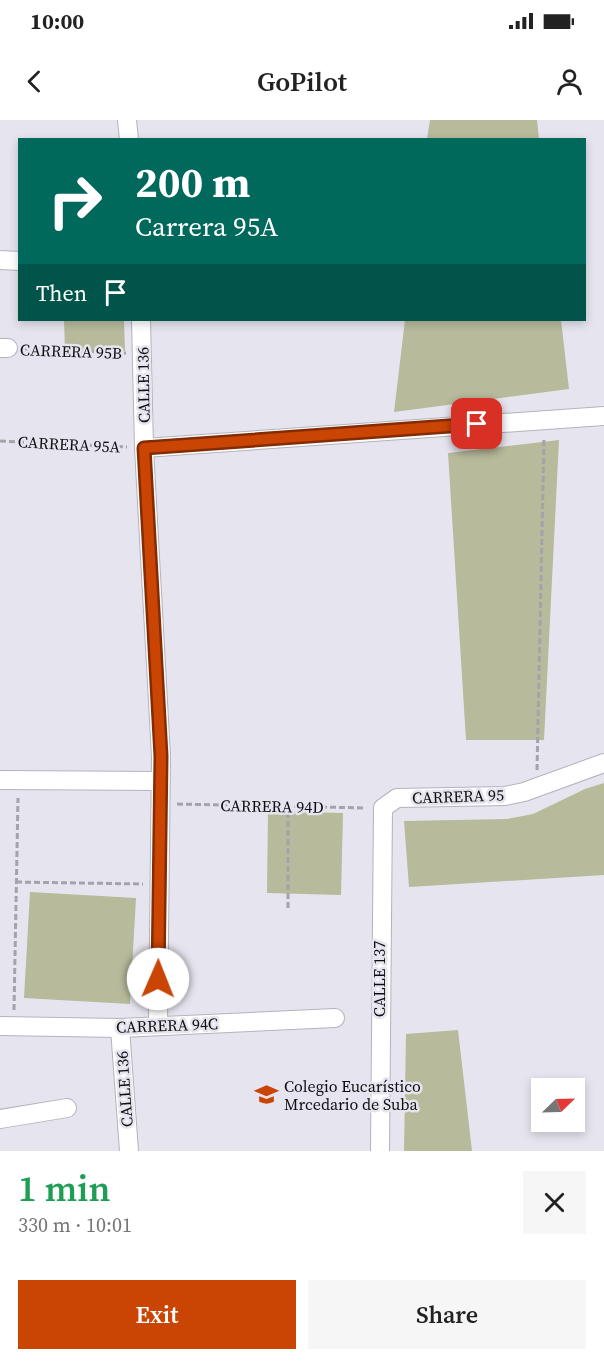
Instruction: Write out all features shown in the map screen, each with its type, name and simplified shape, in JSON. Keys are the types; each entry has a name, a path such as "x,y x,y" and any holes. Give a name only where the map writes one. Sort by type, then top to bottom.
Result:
{"street":[{"path":"127,120 129,138"},
{"path":"0,260 18,261"},
{"name":"CALLE 136","path":"141,321 144,448 161,781 158,1026"},
{"name":"CARRERA 95A","path":"144,448 604,416"},
{"name":"CARRERA 95","path":"383,808 397,798 505,796 604,763"},
{"path":"0,780 161,781"},
{"name":"CALLE 137","path":"380,1151 383,808"},
{"name":"CARRERA 94C","path":"7,1026 120,1028 334,1018"},
{"name":"CALLE 136","path":"120,1028 129,1151"},
{"path":"0,1119 68,1108"}],"path":[{"name":"CARRERA 95B","path":"4,348 143,354"},
{"path":"536,787 544,420"},
{"name":"CARRERA 95A","path":"0,441 144,448"},
{"path":"7,1026 16,882 19,780"},
{"name":"CARRERA 94D","path":"160,804 383,808"},
{"path":"288,806 288,908"},
{"path":"16,882 159,885"}],"green space":[{"path":"430,120 537,120 539,138 427,138"},
{"path":"64,321 124,321 125,351 65,351"},
{"path":"405,321 561,321 569,389 394,412"},
{"path":"559,440 544,740 466,740 448,453"},
{"path":"604,783 604,875 409,887 404,821 507,819 533,814 585,789"},
{"path":"268,811 343,813 341,895 267,893"},
{"path":"30,892 136,898 130,1004 24,998"},
{"path":"458,1030 472,1151 404,1151 406,1034"}],"place":[{"name":"Colegio Eucarístico Mrcedario de Suba","path":"266,1095"}],"route":[{"path":"158,979 161,756 144,448 477,424"}]}
